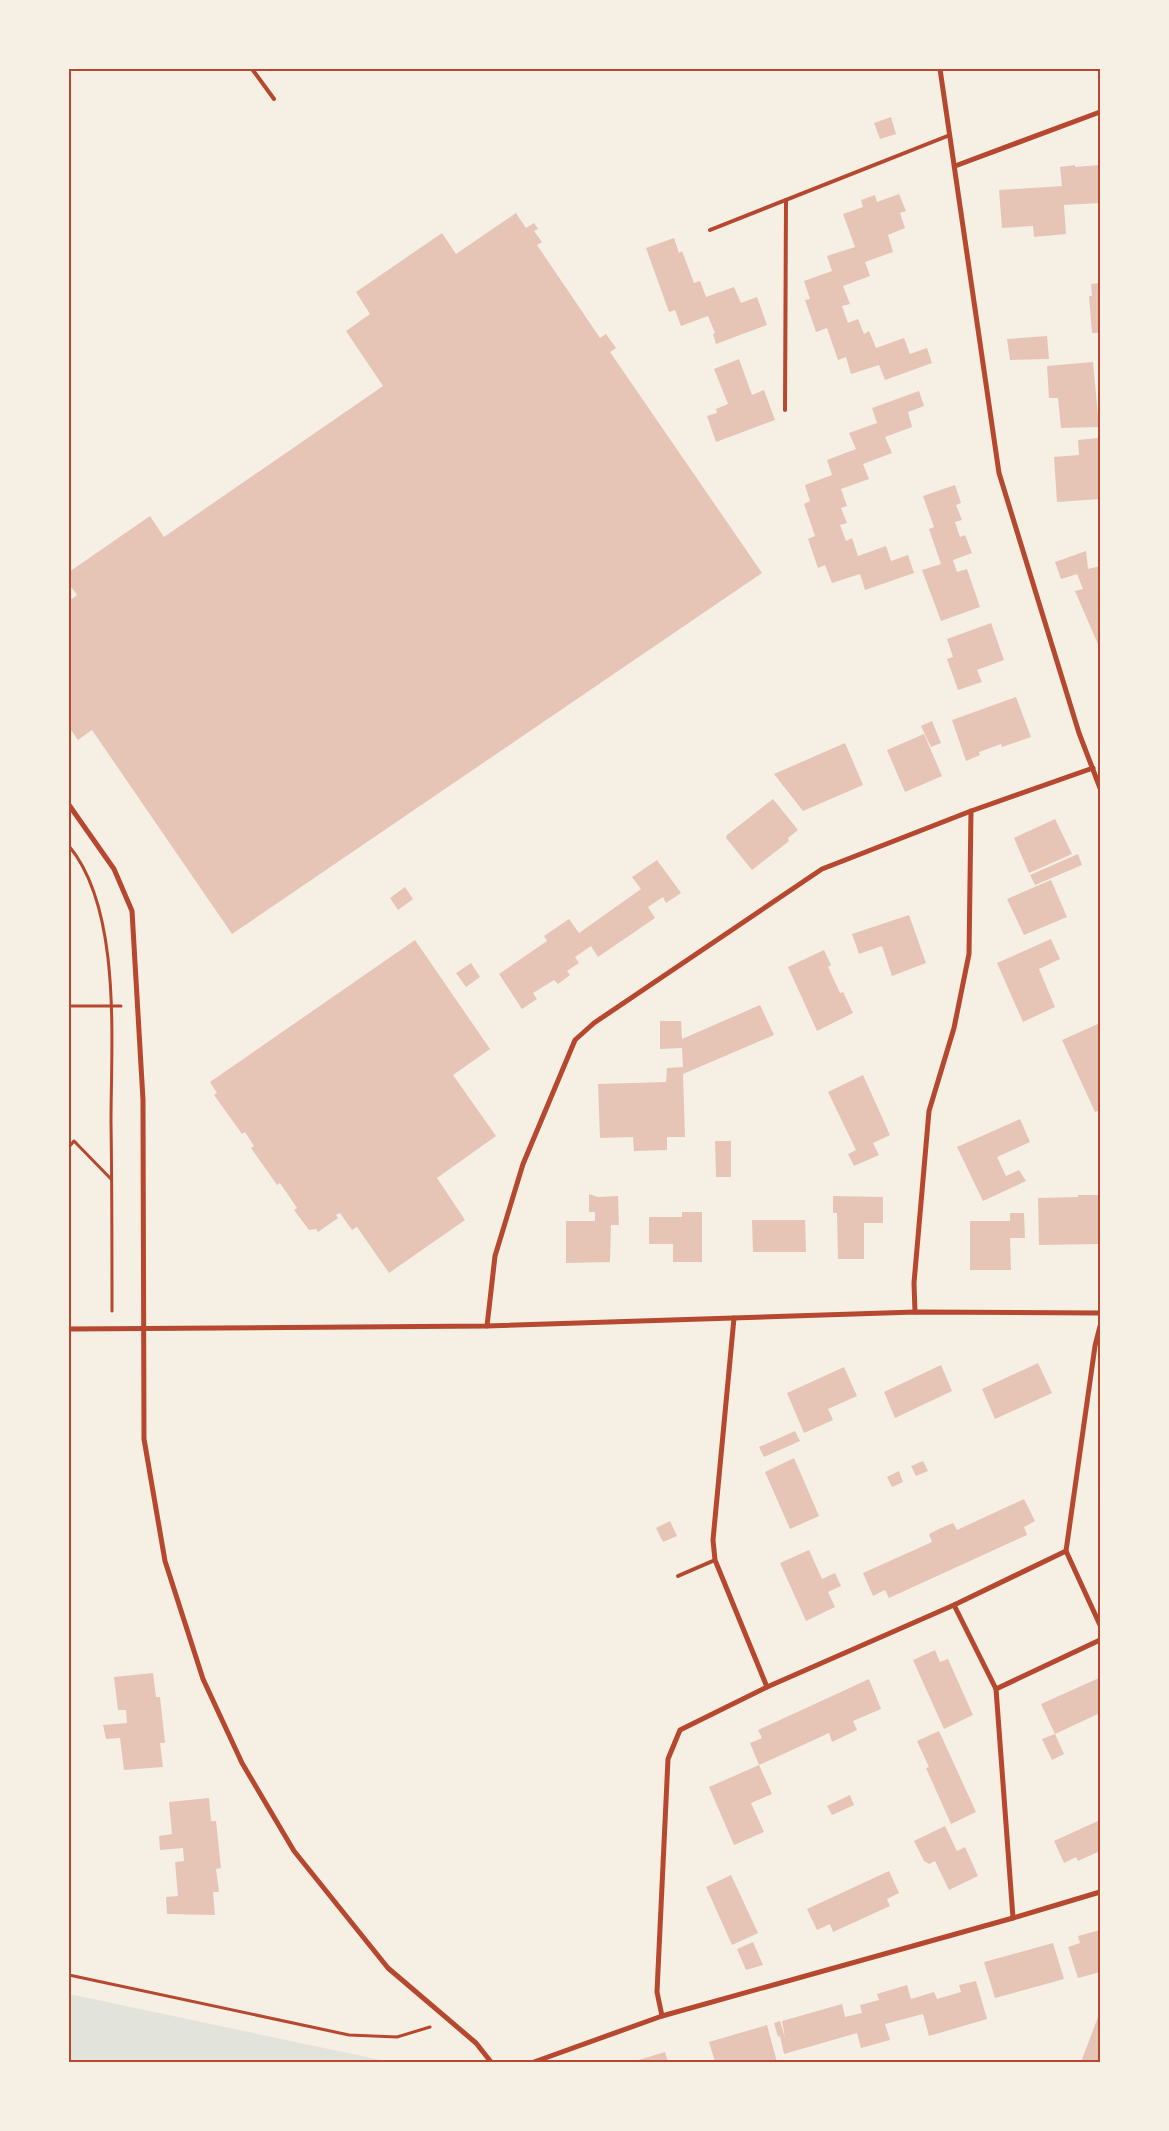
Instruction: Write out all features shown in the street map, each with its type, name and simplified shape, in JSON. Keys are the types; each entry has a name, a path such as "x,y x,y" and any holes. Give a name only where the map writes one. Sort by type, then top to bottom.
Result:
{"street":[{"path":"940,69 999,473 1079,733 1100,788"},
{"path":"955,166 1100,112"},
{"path":"487,1326 495,1256 520,1173 575,1040 594,1022 822,869 971,811 1093,768"},
{"path":"69,805 114,869 132,911 136,1007 143,1100 144,1439 165,1561 203,1679 242,1763 294,1851 388,1968 476,2043 490,2062"},
{"path":"916,1312 914,1283 929,1111 954,1028 969,954 971,811"},
{"path":"69,1329 144,1330 487,1326 916,1312 1100,1313"},
{"path":"734,1318 713,1540 715,1560 767,1686"},
{"path":"1100,1326 1095,1346 1066,1551 1100,1625"},
{"path":"662,2016 657,1992 668,1759 680,1730 767,1686 954,1605 1066,1551"},
{"path":"954,1605 996,1689 1013,1918"},
{"path":"996,1689 1100,1640"},
{"path":"534,2062 662,2016 1100,1892"}],"lane":[{"path":"252,69 274,99"},
{"path":"710,230 950,135"},
{"path":"785,410 786,200"},
{"path":"678,1576 715,1560"}],"path":[{"path":"69,846 80,859 96,896 106,948 111,1005 112,1330"},
{"path":"69,1006 111,1005 136,1007"},
{"path":"69,1147 74,1142 112,1179"},
{"path":"69,1975 349,2035 397,2037 451,2022"}],"shaded area":[{"path":"69,1994 381,2060 384,2062 69,2062"}],"building":[{"path":"891,117 896,134 880,139 874,123"},
{"path":"1075,165 1075,167 1100,165 1100,203 1064,205 1066,234 1034,237 1033,226 1002,228 999,190 1062,186 1060,167"},
{"path":"899,194 906,211 900,213 905,228 888,235 893,252 865,262 870,276 843,286 850,304 842,306 848,323 858,319 864,334 869,331 876,348 904,338 910,354 927,348 932,363 885,380 879,365 851,374 846,357 838,360 827,328 816,332 805,300 810,299 804,281 832,271 827,256 855,247 843,214 863,207 861,200 875,195 877,202"},
{"path":"516,213 526,228 534,223 538,229 534,231 542,242 537,245 600,338 606,334 616,348 610,352 762,573 232,934 92,730 78,740 69,727 69,601 77,595 69,584 69,572 150,516 164,537 383,386 346,331 370,314 356,292 442,233 456,254"},
{"path":"674,238 679,253 682,251 694,283 700,281 706,297 734,287 741,303 757,297 767,325 716,344 713,334 715,333 708,316 681,326 675,310 669,312 646,248"},
{"path":"1100,283 1100,333 1092,333 1089,296 1092,296 1091,284"},
{"path":"1047,336 1049,359 1010,360 1007,339"},
{"path":"739,359 752,395 764,390 775,420 716,442 707,416 717,413 716,409 728,404 714,369"},
{"path":"1093,362 1099,427 1061,428 1058,398 1049,398 1047,366"},
{"path":"919,391 924,406 908,412 912,427 885,437 892,453 863,464 869,479 841,489 847,506 841,508 847,523 840,525 846,541 852,538 858,556 886,546 891,561 908,555 914,573 865,590 860,574 832,583 825,565 818,568 808,539 815,536 804,504 810,501 805,485 832,475 827,460 856,449 849,433 877,423 872,408"},
{"path":"1098,438 1100,499 1057,502 1054,457 1079,455 1078,440"},
{"path":"955,485 961,503 956,505 962,520 955,522 960,537 965,535 972,553 953,560 957,572 967,569 980,607 941,621 922,570 941,564 929,529 934,527 923,496"},
{"path":"1086,551 1088,569 1100,566 1100,649 1075,591 1083,589 1077,574 1061,579 1055,562"},
{"path":"991,623 1004,660 977,670 982,682 958,690 947,659 953,657 947,639"},
{"path":"1016,697 1031,737 1002,747 1001,744 979,752 980,755 966,761 952,720"},
{"path":"932,721 941,743 931,747 921,726"},
{"path":"924,734 942,776 905,792 887,750"},
{"path":"845,743 863,785 803,811 774,774"},
{"path":"773,799 798,830 788,838 789,841 752,870 726,838 727,835"},
{"path":"1055,819 1072,854 1029,873 1014,838"},
{"path":"1078,854 1082,865 1035,885 1030,875"},
{"path":"657,860 681,893 666,903 663,897 648,907 655,918 598,957 591,946 575,957 579,963 567,971 570,975 558,984 554,980 533,993 537,999 522,1009 499,974 547,941 544,936 569,919 579,933 641,889 632,877"},
{"path":"1051,880 1067,917 1024,935 1007,899"},
{"path":"405,887 413,899 398,910 390,898"},
{"path":"909,915 926,963 892,976 882,946 859,954 852,934"},
{"path":"1051,939 1060,959 1039,969 1055,1007 1023,1022 997,963"},
{"path":"415,940 490,1049 453,1075 496,1136 437,1178 465,1220 389,1273 357,1227 352,1230 340,1213 336,1215 338,1218 318,1232 316,1229 309,1230 294,1210 297,1208 280,1183 277,1185 251,1148 254,1146 245,1132 242,1134 214,1095 217,1093 210,1082"},
{"path":"824,950 831,965 828,967 840,993 843,992 853,1013 817,1031 788,967"},
{"path":"471,963 480,977 466,987 456,973"},
{"path":"760,1005 774,1035 683,1074 685,1137 667,1137 667,1150 634,1151 633,1137 600,1138 598,1084 666,1082 667,1068 683,1067 682,1048 660,1049 660,1021 681,1021 682,1039"},
{"path":"1100,1023 1100,1110 1095,1112 1062,1040"},
{"path":"863,1075 890,1135 873,1143 879,1155 854,1166 848,1154 856,1150 828,1092"},
{"path":"1020,1119 1030,1142 997,1157 1006,1176 1019,1170 1026,1181 983,1201 957,1147"},
{"path":"715,1141 731,1141 731,1177 716,1177"},
{"path":"589,1194 598,1197 618,1196 619,1225 611,1225 610,1262 566,1263 566,1221 595,1221 595,1212 589,1212"},
{"path":"1078,1195 1100,1195 1100,1244 1039,1245 1038,1198 1078,1197"},
{"path":"833,1196 883,1197 883,1223 864,1223 864,1259 838,1259 837,1213 833,1213"},
{"path":"682,1212 702,1212 702,1262 673,1262 673,1244 649,1244 649,1217 682,1217"},
{"path":"1010,1213 1024,1213 1025,1238 1010,1238 1011,1270 970,1270 970,1221 1010,1221"},
{"path":"752,1220 805,1220 806,1252 753,1252"},
{"path":"1038,1363 1052,1393 995,1419 982,1389"},
{"path":"941,1365 952,1391 895,1418 884,1392"},
{"path":"844,1367 857,1396 828,1409 833,1420 804,1433 787,1393"},
{"path":"795,1431 800,1441 764,1457 759,1447"},
{"path":"794,1458 819,1516 790,1529 765,1472"},
{"path":"923,1461 928,1471 916,1476 911,1466"},
{"path":"899,1471 903,1482 892,1487 887,1477"},
{"path":"1024,1499 1035,1521 1024,1527 1027,1535 889,1598 885,1590 873,1596 863,1573 932,1542 929,1534 941,1528 953,1523 957,1530"},
{"path":"670,1521 677,1536 663,1542 656,1528"},
{"path":"809,1550 822,1579 835,1573 841,1586 828,1592 835,1607 806,1621 780,1563"},
{"path":"935,1650 940,1662 948,1659 973,1715 944,1729 913,1660"},
{"path":"153,1673 156,1697 160,1697 165,1743 160,1743 163,1767 124,1770 120,1738 106,1739 103,1725 127,1723 126,1710 118,1710 114,1677"},
{"path":"1099,1678 1100,1713 1055,1734 1041,1704"},
{"path":"869,1679 881,1709 853,1721 857,1730 832,1742 829,1733 759,1765 750,1743 762,1738 758,1730"},
{"path":"939,1731 976,1812 951,1824 926,1768 929,1767 917,1741"},
{"path":"1055,1734 1064,1754 1052,1760 1042,1739"},
{"path":"759,1765 772,1794 751,1803 764,1832 734,1845 709,1787"},
{"path":"850,1795 854,1805 832,1815 827,1806"},
{"path":"209,1798 211,1821 216,1821 221,1868 216,1869 219,1892 213,1892 215,1915 167,1914 166,1897 178,1896 175,1862 184,1861 183,1848 160,1850 159,1836 172,1834 169,1802"},
{"path":"1100,1820 1100,1851 1078,1861 1076,1857 1064,1863 1054,1841"},
{"path":"945,1826 957,1851 965,1847 978,1876 949,1890 935,1861 929,1864 924,1861 914,1841"},
{"path":"889,1871 899,1893 887,1899 890,1906 833,1932 830,1924 817,1930 807,1909"},
{"path":"731,1875 758,1933 732,1945 706,1887"},
{"path":"1100,1930 1100,1972 1078,1978 1068,1947 1080,1943 1078,1936"},
{"path":"753,1942 763,1965 746,1970 737,1949"},
{"path":"1053,1943 1064,1979 995,1998 984,1962"},
{"path":"976,1981 987,2019 929,2036 923,2014 885,2024 890,2040 861,2048 857,2033 784,2054 780,2036 778,2037 774,2023 780,2021 785,2038 782,2021 842,2004 845,2017 862,2013 860,2005 879,2000 877,1994 907,1985 911,1999 934,1992 937,1999 961,1992 959,1985"},
{"path":"1098,2017 1100,2017 1100,2062 1081,2062"},
{"path":"767,2025 777,2062 715,2062 709,2042"},
{"path":"665,2052 668,2062 632,2062"}]}
